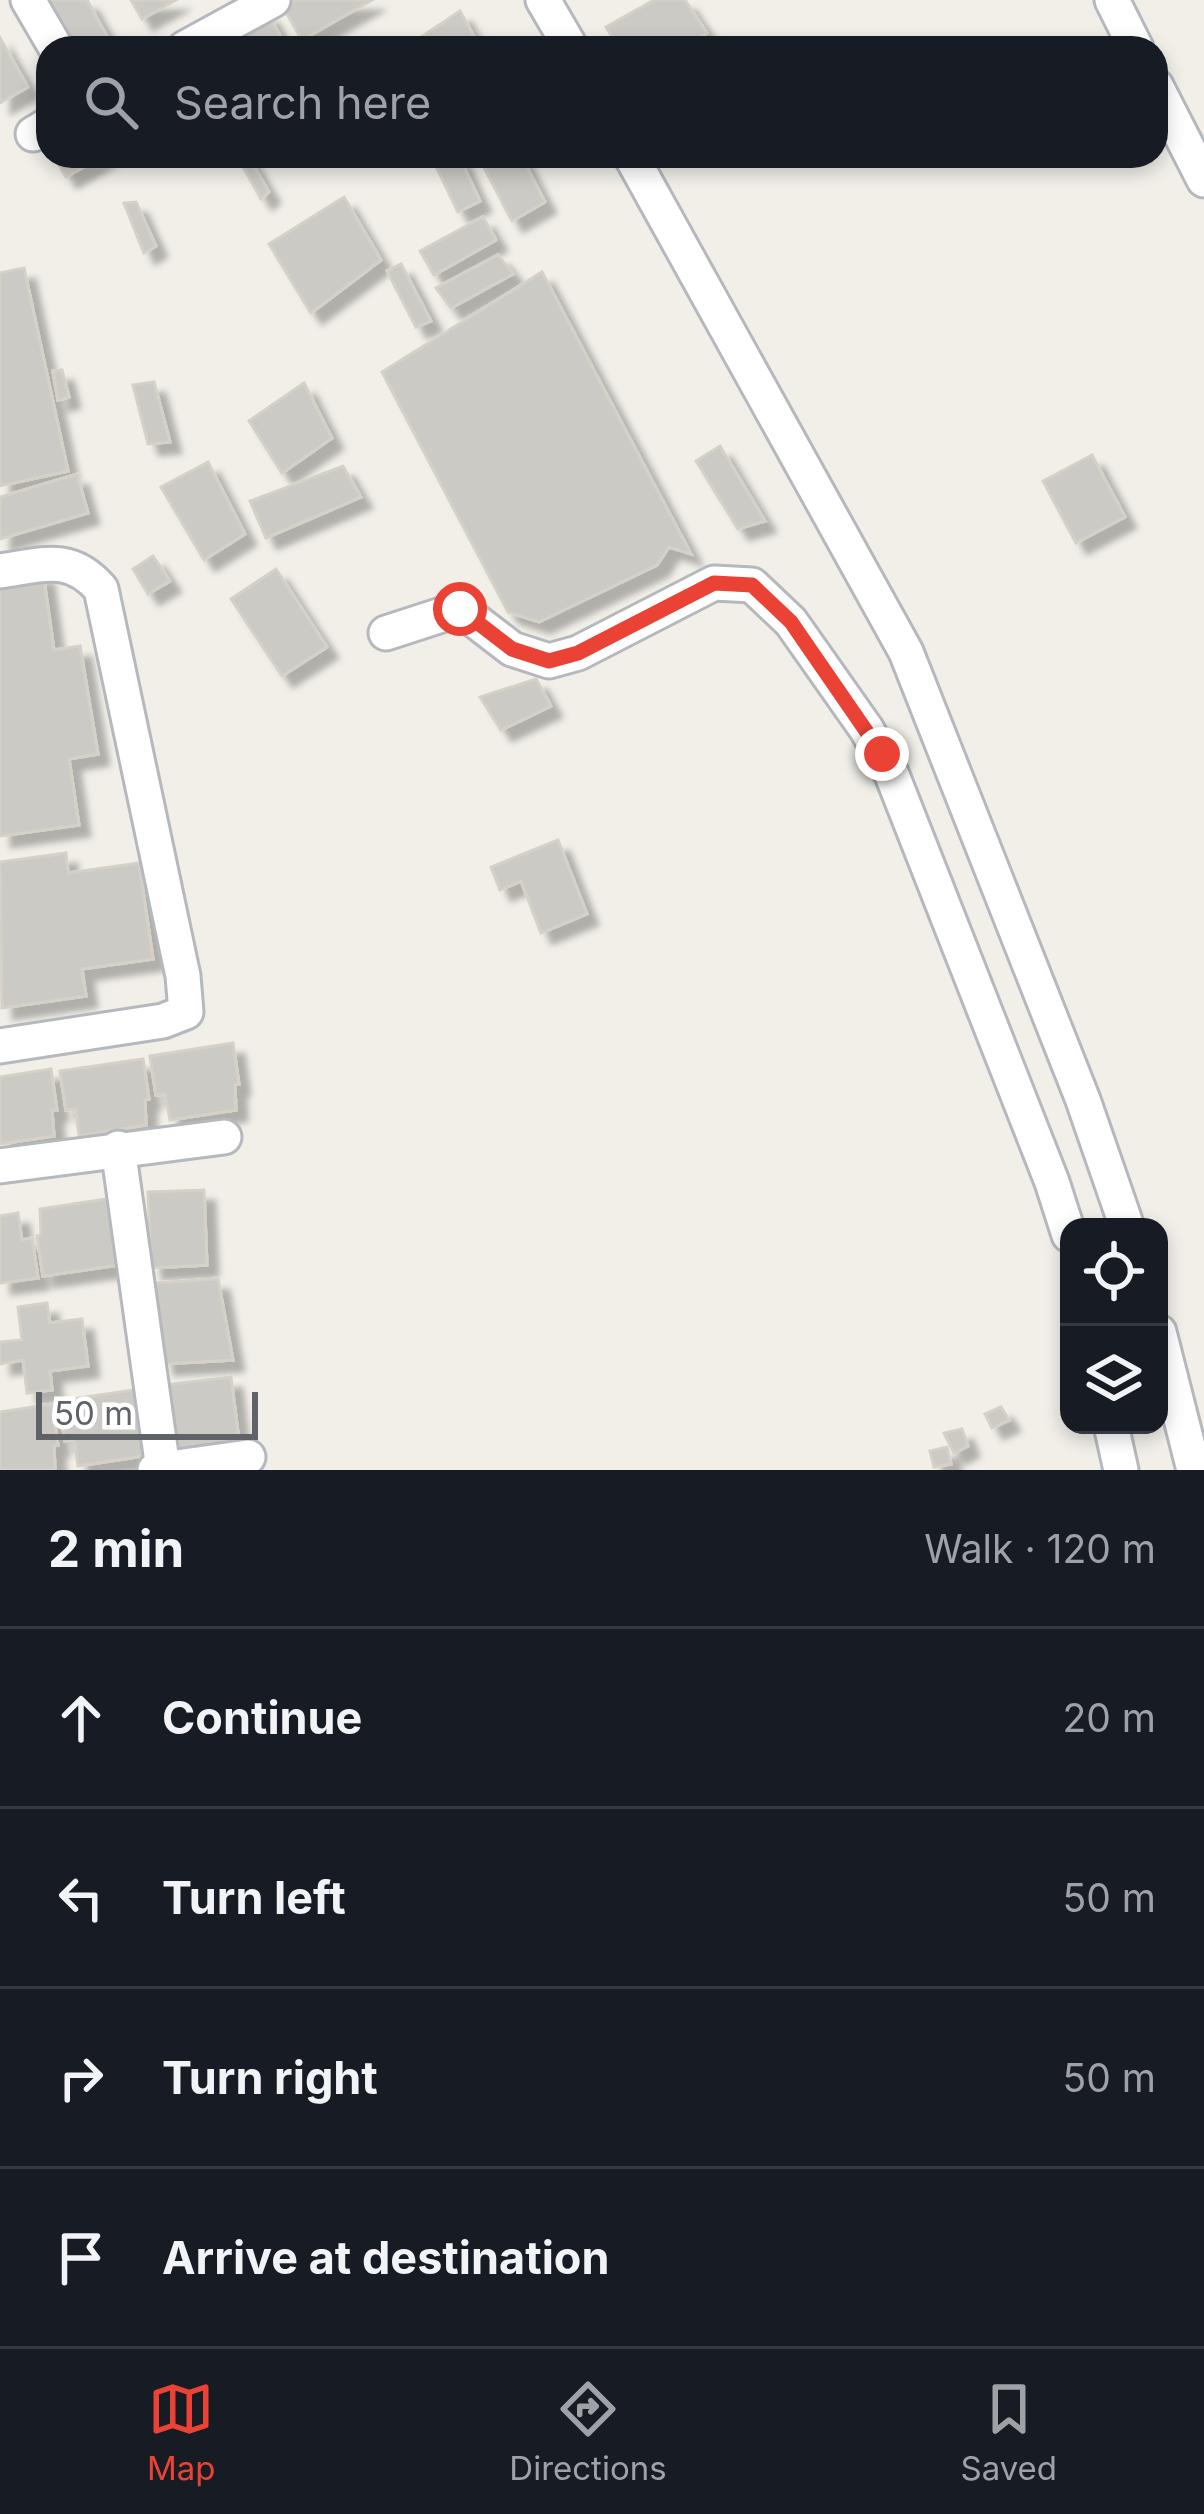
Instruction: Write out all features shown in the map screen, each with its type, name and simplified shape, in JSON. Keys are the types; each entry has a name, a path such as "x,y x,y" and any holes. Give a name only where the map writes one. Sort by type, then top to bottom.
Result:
{"street":[{"path":"28,0 49,36"},
{"path":"207,36 273,0"},
{"path":"543,0 564,36"},
{"path":"1112,0 1130,36"},
{"path":"1168,110 1204,180"},
{"path":"638,168 906,652 1075,1078 1124,1218"},
{"path":"0,571 60,563 84,570 101,589 183,976 186,1012 163,1021 0,1046"},
{"path":"386,633 460,609 512,649 549,661 578,653 714,583 752,585 768,596 867,730 892,775 1064,1218"},
{"path":"0,1166 224,1137"},
{"path":"118,1148 159,1469 248,1457"},
{"path":"1168,1367 1194,1470"},
{"path":"1113,1434 1121,1470"}],"building":[{"path":"42,0 87,0 107,36 62,36"},
{"path":"131,0 176,0 142,19"},
{"path":"296,0 372,0 309,36 300,36 283,7"},
{"path":"654,0 685,0 707,33 612,36 606,27"},
{"path":"460,11 474,36 423,36"},
{"path":"267,12 280,36 224,36"},
{"path":"0,38 28,87 0,103"},
{"path":"61,168 82,168 66,177"},
{"path":"244,168 255,168 269,192 261,199"},
{"path":"437,168 465,168 480,201 458,212"},
{"path":"484,168 527,168 545,202 512,221"},
{"path":"344,197 381,260 311,313 269,244"},
{"path":"136,202 156,246 144,253 124,203"},
{"path":"483,217 496,240 434,275 420,251"},
{"path":"498,255 513,274 451,308 436,288"},
{"path":"401,264 431,321 416,327 387,271"},
{"path":"24,268 68,471 0,486 0,273"},
{"path":"542,272 691,554 669,547 657,565 539,622 508,612 382,372"},
{"path":"62,370 69,397 58,400 53,371"},
{"path":"154,382 170,442 148,444 133,385"},
{"path":"304,383 332,438 282,473 249,421"},
{"path":"720,446 765,521 738,529 696,461"},
{"path":"1092,455 1125,517 1076,543 1043,481"},
{"path":"208,462 245,534 204,560 161,487"},
{"path":"343,466 361,497 266,538 250,501"},
{"path":"77,474 88,513 0,539 0,497"},
{"path":"153,556 170,581 148,594 133,569"},
{"path":"276,569 327,647 282,676 231,599"},
{"path":"43,573 54,650 80,646 98,754 69,759 79,825 0,836 0,579"},
{"path":"536,679 551,706 501,730 480,697"},
{"path":"558,840 587,914 541,933 521,881 500,890 491,867"},
{"path":"66,853 68,873 139,863 153,959 82,969 86,996 2,1008 0,862"},
{"path":"233,1043 239,1084 235,1085 236,1110 170,1120 165,1094 156,1095 150,1056"},
{"path":"143,1059 149,1099 145,1100 146,1125 79,1136 76,1109 66,1110 60,1071"},
{"path":"51,1069 57,1110 52,1110 54,1136 0,1144 0,1077"},
{"path":"204,1190 207,1265 151,1268 148,1192"},
{"path":"106,1199 111,1226 120,1224 126,1264 43,1276 37,1236 41,1235 40,1209"},
{"path":"18,1213 22,1240 32,1238 38,1278 0,1283 0,1216"},
{"path":"218,1279 233,1360 163,1364 155,1283"},
{"path":"47,1303 50,1323 82,1319 88,1366 50,1371 52,1390 27,1393 23,1360 0,1364 0,1342 22,1340 18,1307"},
{"path":"231,1377 240,1449 172,1456 164,1385"},
{"path":"141,1389 144,1456 78,1466 74,1439 65,1441 58,1401"},
{"path":"52,1404 58,1445 54,1446 55,1470 0,1470 0,1412"},
{"path":"1001,1407 1009,1420 992,1428 985,1414"},
{"path":"962,1429 968,1446 954,1453 944,1433"},
{"path":"947,1447 951,1464 934,1467 930,1451"}],"route":[{"path":"460,609 512,649 549,661 578,653 692,591 732,581 752,585 791,622 882,754"}]}
